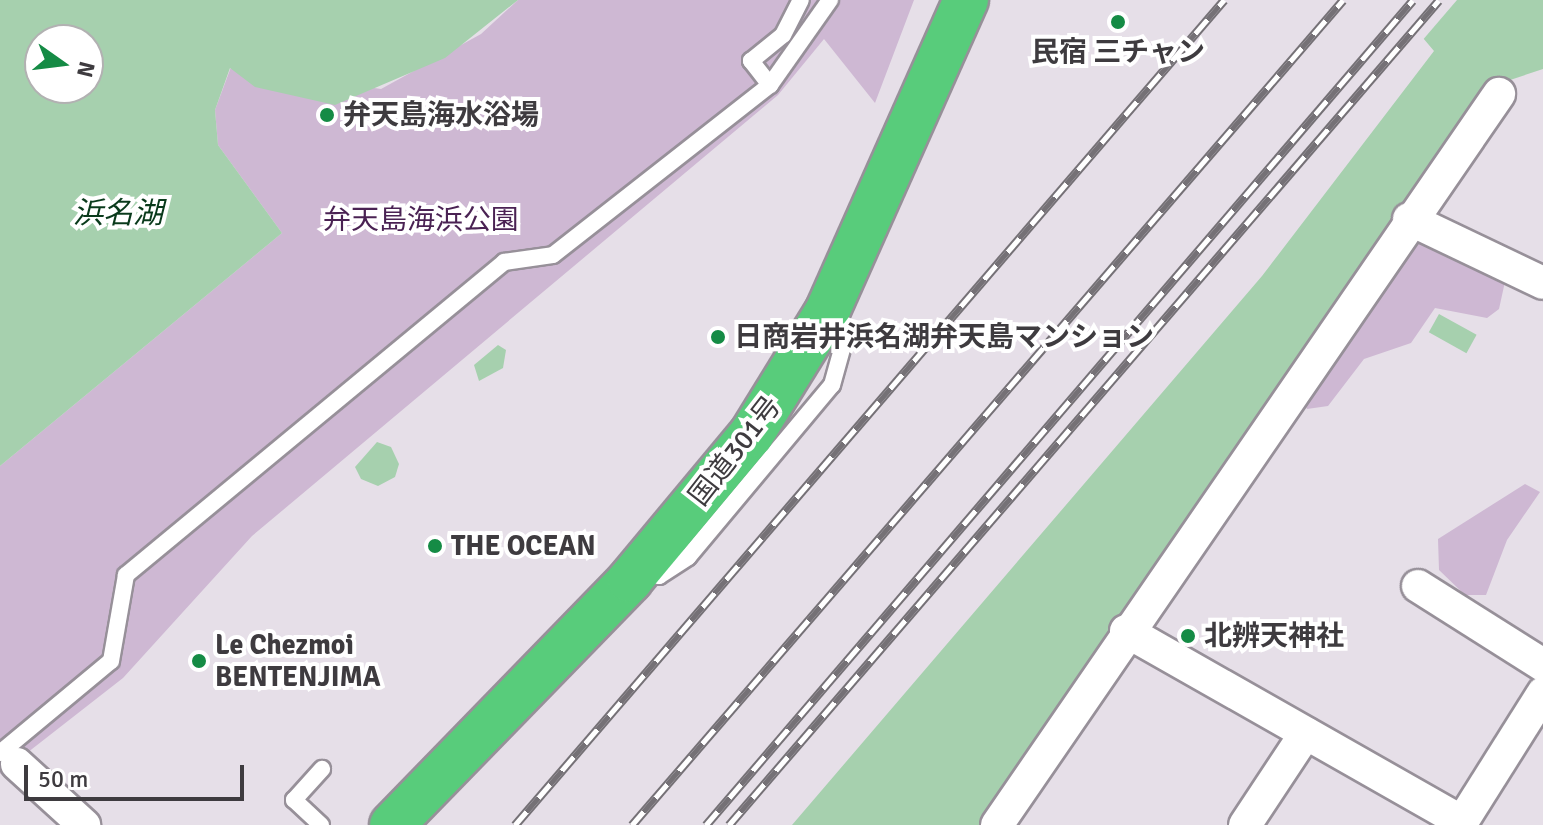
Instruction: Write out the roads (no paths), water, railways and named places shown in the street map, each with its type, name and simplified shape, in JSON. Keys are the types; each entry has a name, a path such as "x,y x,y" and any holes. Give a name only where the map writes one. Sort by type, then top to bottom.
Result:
{"highway":[{"name":"国道301号","path":"392,825 641,567 751,435 824,318 966,0"}],"street":[{"path":"997,825 1126,631 1409,219 1499,94"},
{"path":"1409,219 1543,283"},
{"path":"1418,586 1543,665"},
{"path":"1126,631 1461,823 1543,693"},
{"path":"1245,825 1306,733"},
{"path":"9,758 84,825"}],"lane":[{"path":"770,85 751,61 783,35 801,0"},
{"path":"9,758 111,661 126,575 504,262 553,255 770,85 830,0"},
{"path":"321,825 294,800 322,769"}],"water":[{"name":"浜名湖","path":"0,0 518,0 445,58 335,105 255,87 230,68 215,110 218,145 282,233 0,466"},
{"path":"1419,0 1543,0 1543,69 1492,86 984,825 792,825 1262,276 1434,51 1423,38"},
{"path":"1439,314 1477,335 1466,353 1429,332"},
{"path":"498,345 506,350 503,368 479,381 474,365"},
{"path":"377,442 391,447 399,464 395,477 378,486 361,479 355,467"}],"railway":[{"path":"515,825 1224,0"},
{"path":"632,825 1343,0"},
{"path":"706,825 1413,0"},
{"path":"729,825 1439,0"}],"place":[{"name":"民宿 三チャン","path":"1118,22"},
{"name":"弁天島海水浴場","path":"327,115"},
{"name":"日商岩井浜名湖弁天島マンション","path":"718,337"},
{"name":"THE OCEAN","path":"435,546"},
{"name":"北辨天神社","path":"1188,636"},
{"name":"Le Chezmoi BENTENJIMA","path":"199,661"}],"park label":[{"name":"弁天島海浜公園","path":"421,220"}]}
